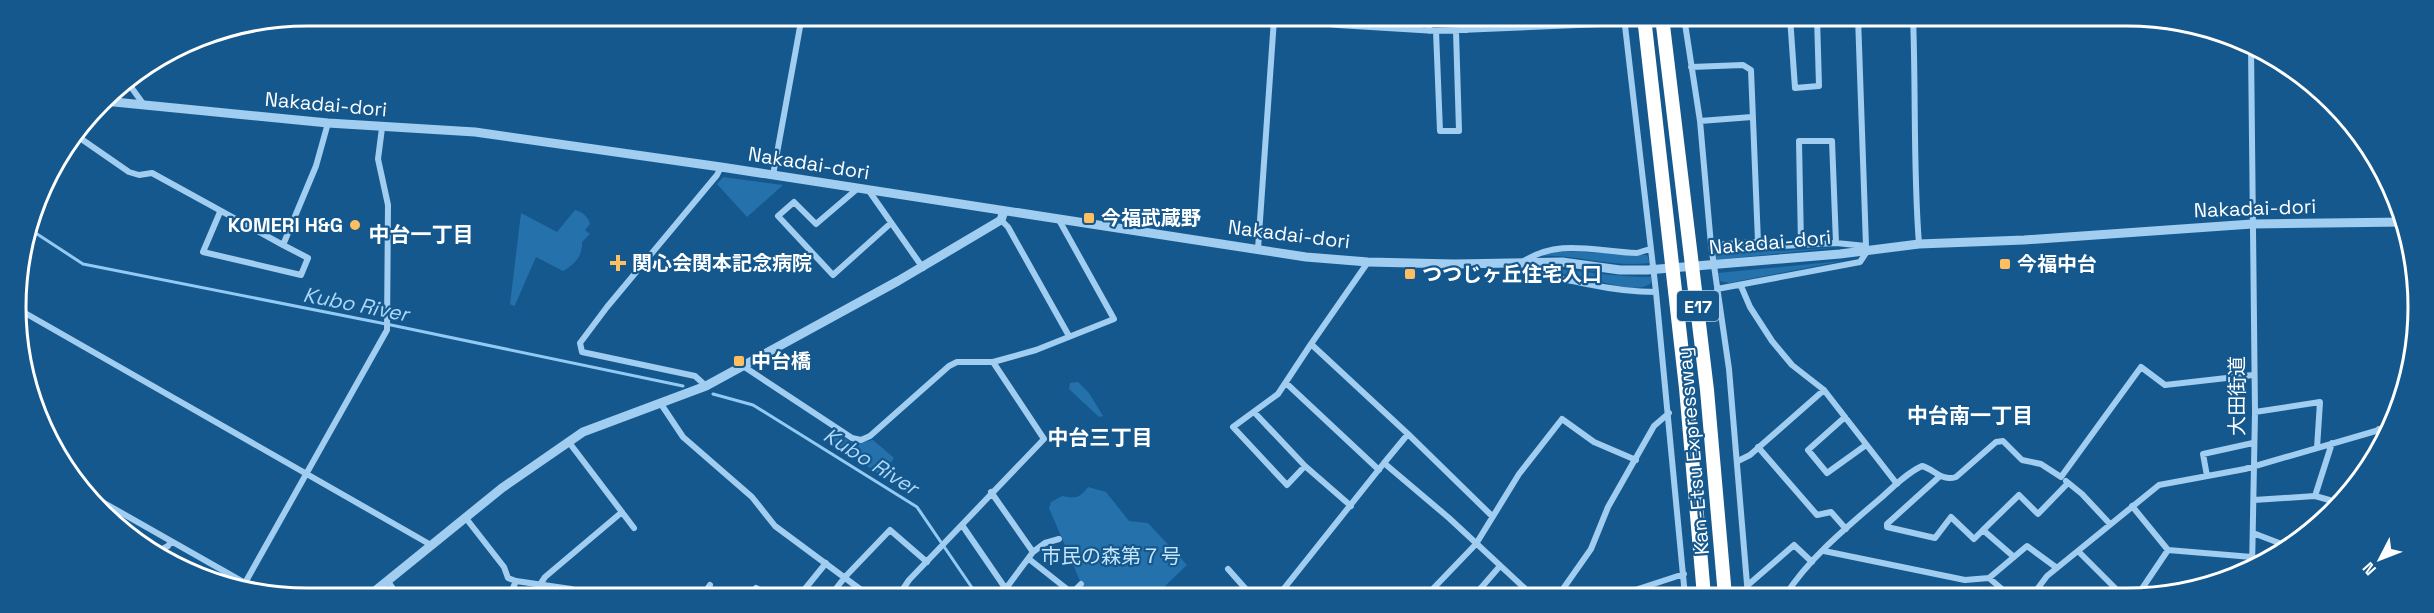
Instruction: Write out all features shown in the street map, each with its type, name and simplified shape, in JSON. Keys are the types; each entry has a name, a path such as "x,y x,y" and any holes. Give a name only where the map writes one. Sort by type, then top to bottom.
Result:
{"highway":[{"name":"Kan-Etsu Expressway","path":"1645,26 1685,376 1703,588"},
{"name":"Kan-Etsu Expressway","path":"1663,26 1706,378 1724,588"}],"street":[{"path":"774,176 800,26"},
{"path":"1258,249 1274,26"},
{"path":"1354,26 1432,31 1530,26"},
{"path":"1431,26 1440,131 1459,131 1456,31"},
{"path":"1467,26 1467,30"},
{"path":"1625,26 1669,413 1685,588"},
{"path":"1685,26 1700,121 1711,245 1729,369 1748,585"},
{"path":"1791,26 1795,88 1819,86 1817,26"},
{"path":"1717,289 1860,262 1867,248 1858,26"},
{"path":"1913,26 1916,87 1914,165 1919,244"},
{"name":"大田街道","path":"2251,54 2255,412 2252,557"},
{"path":"1691,67 1743,65 1750,70 1758,243"},
{"path":"131,87 144,105"},
{"name":"Nakadai-dori","path":"114,102 382,128 475,132 869,190 1002,216 1059,220 1306,257 1368,262 1562,262 1630,270 1840,254 1867,248 1919,244 2252,224 2396,222"},
{"path":"1700,121 1752,117"},
{"path":"283,244 316,166 328,123"},
{"path":"246,581 387,330 388,205 378,159 382,128"},
{"path":"81,139 129,172 139,176 152,173 308,258 301,275 204,252 220,212"},
{"path":"1801,245 1799,141 1832,141 1836,243"},
{"path":"706,386 695,376 582,352 580,343 607,307 717,175 721,167"},
{"path":"857,189 816,224 794,202 778,216 833,275 891,223"},
{"path":"869,190 923,268"},
{"path":"380,588 465,517 568,441 596,426 706,386 923,268 1002,216 1069,336"},
{"path":"743,366 852,438 861,440 870,436 949,366 957,362 993,362 1036,350 1114,319 1059,220"},
{"path":"1711,245 1758,243 1781,246 1836,243 1867,248"},
{"path":"1650,249 1638,253 1559,248 1540,251 1521,263 1532,272 1553,279 1619,291 1656,292"},
{"path":"1305,466 1287,485 1233,427 1278,394 1368,262"},
{"path":"1742,286 1749,307 1772,341 1791,365 1824,390 1897,484"},
{"path":"26,314 431,545"},
{"path":"1311,344 1492,516"},
{"path":"904,588 991,492 1044,439 993,362"},
{"path":"2061,477 2142,367 2165,386 2253,375"},
{"path":"1286,383 1379,470"},
{"path":"1738,461 1758,447 1824,390"},
{"path":"2255,412 2320,402 2317,448"},
{"path":"661,404 683,437 744,489 775,526 858,588"},
{"path":"1254,412 1305,466 1351,506"},
{"path":"1566,588 1591,549 1608,507 1654,426 1669,413"},
{"path":"1845,417 1808,450 1827,473 1866,445"},
{"path":"1434,588 1476,544 1519,474 1562,419 1594,442 1636,460"},
{"path":"2039,588 2057,568 2159,485 2253,466 2379,429 2379,432"},
{"path":"1284,588 1408,434"},
{"path":"568,441 634,528"},
{"path":"1791,588 1812,562 1846,529 1897,484 1922,466 1951,479 1996,442 2003,441 2022,460 2041,464 2061,477 2082,494 2110,524"},
{"path":"2207,476 2204,454 2253,443"},
{"path":"2316,496 2332,443"},
{"path":"1758,447 1817,515 1831,513 1846,529"},
{"path":"1384,463 1524,588"},
{"path":"1940,476 1887,526 1935,538 1951,517 1974,539 2019,495 2038,514 2068,483"},
{"path":"991,492 1033,552"},
{"path":"2254,500 2316,496 2331,500"},
{"path":"108,505 238,579"},
{"path":"2132,506 2168,550 2252,557"},
{"path":"541,583 545,577 622,512"},
{"path":"465,517 504,567 508,578 562,588"},
{"path":"962,525 1007,588 1033,552 1045,543 1059,539"},
{"path":"836,588 844,577 891,529 927,562"},
{"path":"1983,530 2014,557"},
{"path":"2253,533 2279,543"},
{"path":"164,549 171,541"},
{"path":"1748,585 1794,545 1812,562"},
{"path":"1824,551 1965,580 1989,578 2027,546 2057,568"},
{"path":"2143,587 2168,550"},
{"path":"2079,552 2115,588"},
{"path":"1029,559 1064,588"},
{"path":"806,588 826,563"},
{"path":"1481,588 1500,566"},
{"path":"1228,569 1245,588"},
{"path":"1641,588 1684,574"},
{"path":"1989,578 2001,588"},
{"path":"388,581 392,588"},
{"path":"513,588 516,581"},
{"path":"1077,588 1081,584"}],"green space":[{"path":"723,177 783,185 747,217 717,184"},
{"path":"575,210 585,215 590,224 585,230 590,234 582,242 577,260 563,271 536,257 515,305 510,304 521,213 557,232"},
{"path":"1840,247 1716,260 1716,254 1720,250 1782,251"},
{"path":"1560,251 1647,255 1650,263 1622,264 1539,256"},
{"path":"1842,261 1729,283 1720,281 1718,273"},
{"path":"1535,268 1651,277 1651,283 1636,288 1616,286 1579,276 1537,271"},
{"path":"1078,382 1089,393 1103,416 1099,417 1069,389 1070,383"},
{"path":"834,433 855,444 873,440 894,458 882,476 829,441"},
{"name":"市民の森第７号","path":"1088,487 1106,492 1129,521 1148,523 1187,565 1163,588 1082,588 1049,508 1051,502 1062,496 1077,497"}],"waterway":[{"name":"Kubo River","path":"35,233 83,264 683,386"},
{"name":"Kubo River","path":"713,394 753,405 917,507 972,588"}],"place":[{"name":"今福武蔵野","path":"1089,218"},
{"name":"KOMERI H&G","path":"355,225"},
{"name":"関心会関本記念病院","path":"618,263"},
{"name":"今福中台","path":"2005,264"},
{"name":"つつじヶ丘住宅入口","path":"1410,274"},
{"name":"中台橋","path":"739,361"}],"district":[{"name":"中台一丁目","path":"421,234"},
{"name":"中台南一丁目","path":"1970,415"},
{"name":"中台三丁目","path":"1100,437"}]}
